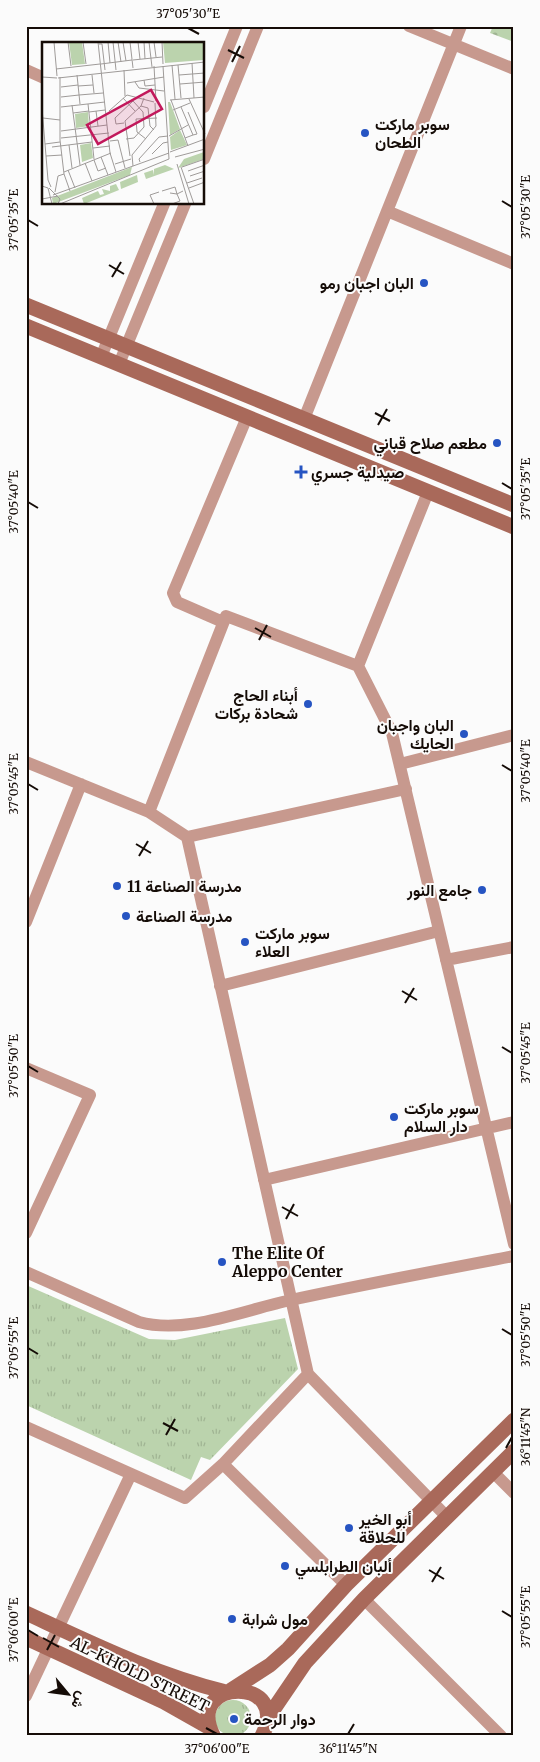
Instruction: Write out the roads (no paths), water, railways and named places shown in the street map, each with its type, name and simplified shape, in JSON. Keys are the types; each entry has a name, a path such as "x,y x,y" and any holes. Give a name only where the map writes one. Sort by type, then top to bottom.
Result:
{"street":[{"path":"205,105 237,26"},
{"path":"205,157 258,26"},
{"path":"409,26 514,69"},
{"path":"304,419 461,26"},
{"path":"26,70 42,77"},
{"path":"101,357 164,205"},
{"path":"119,364 185,205"},
{"path":"387,211 514,264"},
{"path":"26,305 514,505"},
{"path":"26,326 514,527"},
{"path":"229,409 237,391"},
{"path":"223,622 177,602 173,593 247,416"},
{"path":"358,666 428,492"},
{"path":"149,812 226,616 358,666 392,733 514,1244"},
{"path":"400,764 514,736"},
{"path":"26,762 149,812 187,837 308,1374 447,1517"},
{"path":"26,922 81,784"},
{"path":"187,837 406,789"},
{"path":"220,986 439,930"},
{"path":"446,960 514,947"},
{"path":"26,1068 90,1095 26,1233"},
{"path":"264,1180 514,1122"},
{"path":"26,1272 139,1322 155,1326 182,1326 291,1300 514,1256"},
{"path":"26,1427 185,1498 223,1464 308,1374"},
{"path":"212,1732 208,1718 211,1707 217,1698 270,1665 288,1649 346,1585 514,1420"},
{"path":"262,1736 267,1719 305,1663 364,1599 514,1451"},
{"path":"223,1464 346,1585"},
{"path":"493,1472 514,1493"},
{"path":"26,1696 131,1474"},
{"path":"364,1599 501,1736"},
{"path":"26,1613 174,1677 228,1691 240,1689 256,1696 262,1702 267,1719"},
{"name":"AL-KHOLD STREET","path":"26,1638 178,1709 212,1732"}],"place":[{"name":"سوبر ماركت الطحان","path":"365,133"},
{"name":"البان اجبان رمو","path":"424,283"},
{"name":"مطعم صلاح قباني","path":"497,443"},
{"name":"صيدلية جسري","path":"301,472"},
{"name":"أبناء الحاج شحادة بركات","path":"308,704"},
{"name":"البان واجبان الحايك","path":"464,734"},
{"name":"مدرسة الصناعة 11","path":"117,886"},
{"name":"جامع النور","path":"482,890"},
{"name":"مدرسة الصناعة","path":"126,916"},
{"name":"سوبر ماركت العلاء","path":"245,942"},
{"name":"سوبر ماركت دار السلام","path":"394,1117"},
{"name":"The Elite Of Aleppo Center","path":"222,1262"},
{"name":"أبو الخير للحلاقة","path":"349,1528"},
{"name":"ألبان الطرابلسي","path":"285,1566"},
{"name":"مول شرابة","path":"232,1619"},
{"name":"دوار الرحمة","path":"234,1719"}]}
